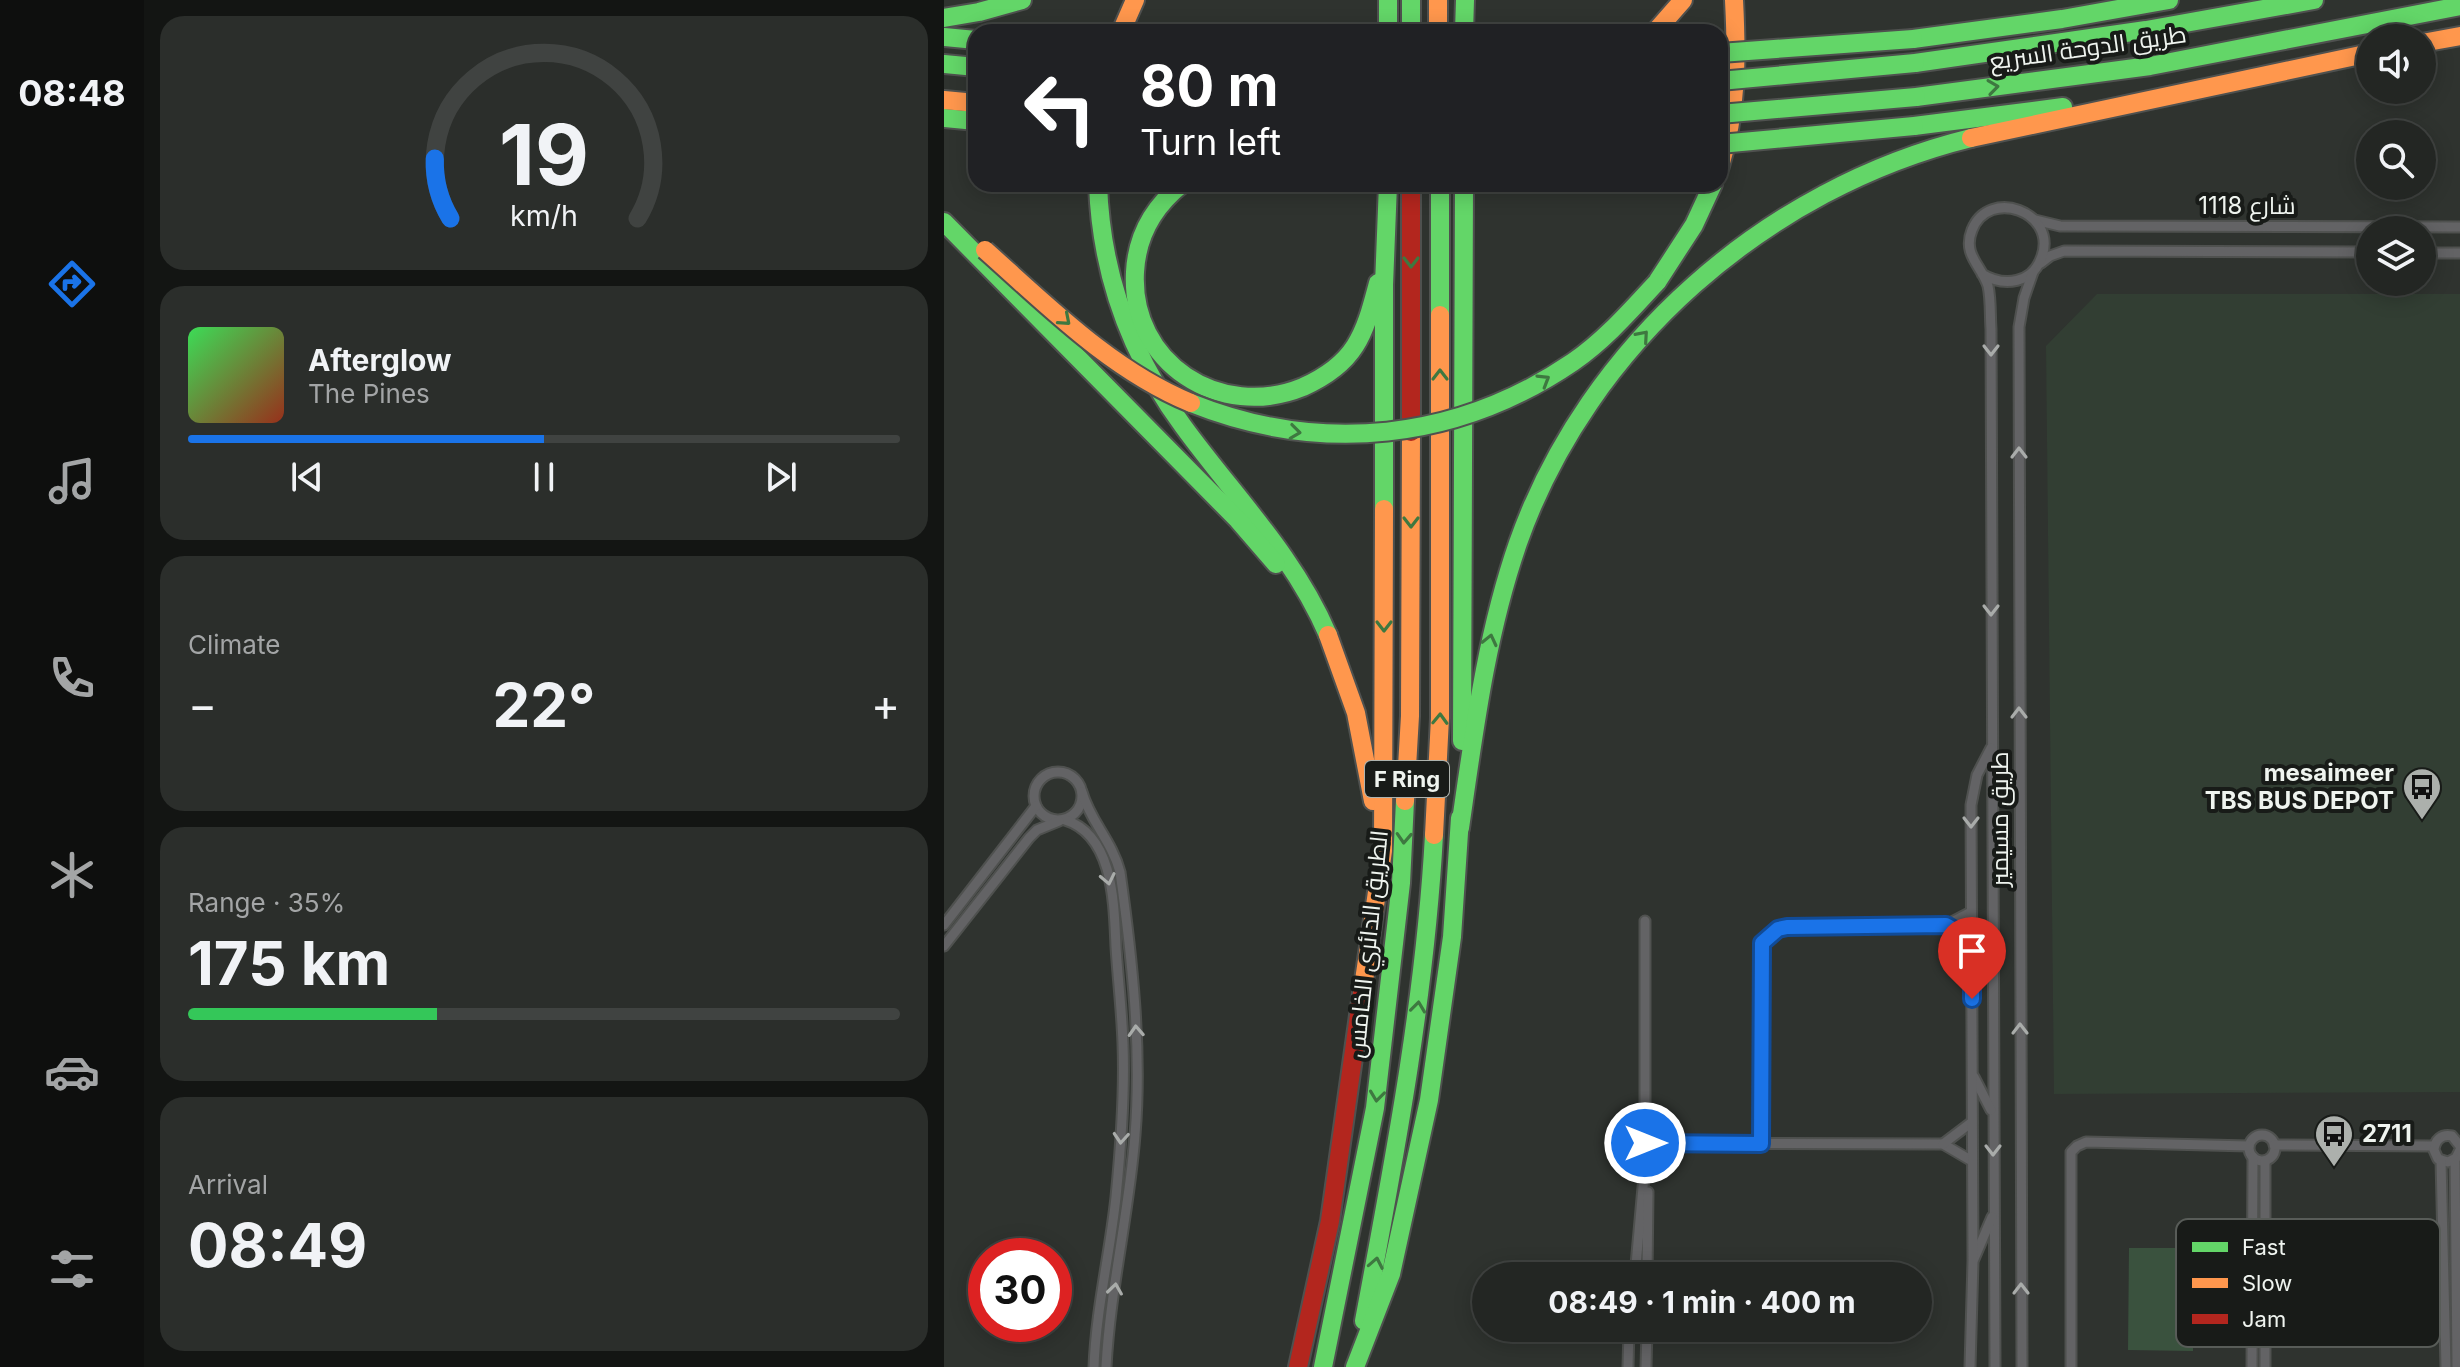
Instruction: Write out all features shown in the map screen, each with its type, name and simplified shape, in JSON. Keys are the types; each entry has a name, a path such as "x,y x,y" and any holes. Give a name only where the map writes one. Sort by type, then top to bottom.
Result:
{"highway":[{"path":"944,18 1022,0"},
{"path":"1124,24 1135,0"},
{"path":"1388,0 1388,24"},
{"path":"1411,0 1411,24"},
{"path":"1438,0 1438,24"},
{"path":"1662,24 1683,0"},
{"path":"1728,127 1734,97 1737,44 1734,0"},
{"path":"1728,52 1913,39 2062,19 2169,0"},
{"name":"طريق الدوحة السريع","path":"1728,80 1915,63 2146,30 2314,0"},
{"name":"طريق الدوحة السريع","path":"1728,113 1916,97 2150,66 2460,6"},
{"path":"2436,40 2460,36"},
{"path":"944,37 968,39"},
{"path":"1460,828 1479,693 1500,602 1530,513 1560,451 1605,381 1671,305 1736,248 1830,190 1875,169 1952,143 2356,56"},
{"path":"944,64 968,66"},
{"path":"1728,143 1914,126 2200,89"},
{"path":"944,100 968,102"},
{"path":"944,118 968,120"},
{"path":"1098,192 1106,263 1115,298 1139,357 1167,402 1297,575 1331,642 1352,695 1368,761 1374,847 1371,933"},
{"path":"1172,192 1161,201 1148,220 1137,250 1133,286 1139,317 1153,346 1166,361 1192,380 1220,392 1254,399 1298,390 1341,363 1355,347 1367,324 1379,280 1387,192"},
{"path":"1298,1367 1330,1221 1383,851 1384,285 1388,192"},
{"name":"الطريق الدائري الخامس","path":"1323,1367 1375,1108 1401,883 1410,716 1411,192"},
{"name":"F Ring","path":"1355,1367 1406,1096 1431,885 1440,718 1440,192"},
{"path":"1355,1367 1391,1274 1429,1100 1451,951 1460,828 1465,522 1464,192"},
{"path":"944,213 1087,339 1147,381 1217,414 1252,424 1315,434 1347,435 1427,426 1487,409 1572,362 1626,317 1657,282 1694,225 1709,192"},
{"path":"944,222 1265,550 1331,642"}],"street":[{"path":"2002,207 2026,212 2035,220 2044,242 2036,268 2013,282 2002,282 1982,274 1974,264 1969,240 1980,218 1990,210 2002,207"},
{"name":"شارع 1118","path":"2035,220 2060,226 2460,227"},
{"name":"شارع 1118","path":"2036,268 2050,256 2064,251 2356,252"},
{"path":"2436,253 2460,253"},
{"name":"طريق مسيمير","path":"2022,1367 2019,327 2024,298 2036,268"},
{"name":"طريق مسيمير","path":"1982,274 1988,288 1991,329 1995,1367"},
{"path":"1970,1367 1973,1261 1972,795 1977,775 1991,748"},
{"path":"1094,1367 1098,1311 1108,1256 1120,1145 1123,1096 1121,998 1115,922 1105,863 1088,833 1078,825 1043,815 1036,806 1034,794 1037,783 1053,772 1062,772 1078,783 1088,809 1113,848 1120,872 1136,1035 1135,1143 1106,1367"},
{"path":"944,946 1029,838 1037,830 1062,820 1078,809 1082,792"},
{"path":"944,925 1036,806"},
{"path":"1761,1144 1762,943 1778,929 1787,927 1946,925 1971,912"},
{"path":"1636,1262 1645,1165 1645,921"},
{"path":"1946,925 1972,940"},
{"path":"1972,1074 1993,1113"},
{"path":"1943,1144 1972,1122"},
{"path":"2457,1367 2459,1148 2447,1135 2439,1138 2434,1146 2436,1155 2448,1162 2459,1148"},
{"path":"2249,1146 2261,1136 2269,1138 2274,1145 2273,1155 2265,1161"},
{"path":"2071,1367 2071,1152 2086,1142 2249,1146"},
{"path":"1645,1143 1943,1144 1972,1161"},
{"path":"2274,1145 2434,1146"},
{"path":"2249,1146 2253,1157 2253,1219"},
{"path":"2253,1157 2265,1161"},
{"path":"2441,1160 2446,1367"},
{"path":"2265,1161 2265,1219"},
{"path":"1645,1165 1648,1185 1647,1262"},
{"path":"1973,1261 1994,1214"},
{"path":"1628,1367 1629,1342"},
{"path":"1646,1367 1647,1342"},
{"path":"2252,1347 2252,1367"}],"shaded area":[{"path":"2097,294 2460,294 2460,1092 2054,1094 2046,346"}],"green space":[{"path":"2129,1248 2176,1248 2176,1347 2193,1347 2193,1351 2128,1350"}],"traffic: fast":[{"path":"944,18 1022,0"},
{"path":"1388,0 1388,24"},
{"path":"1411,0 1411,24"},
{"path":"1464,24 1465,0"},
{"path":"1913,39 2062,19 2169,0"},
{"path":"1915,63 2146,30 2314,0"},
{"path":"1916,97 2150,66 2460,6"},
{"path":"944,37 968,39"},
{"path":"1728,52 1913,39"},
{"path":"1728,80 1915,63"},
{"path":"944,64 968,66"},
{"path":"1728,113 1916,97"},
{"path":"1914,126 2063,107"},
{"path":"944,118 968,120"},
{"path":"1728,143 1914,126"},
{"path":"1460,828 1482,684 1507,578 1518,543 1549,471 1590,403 1638,341 1694,285 1756,236 1824,194 1896,162 1971,138"},
{"path":"1098,192 1112,281 1148,370 1183,426 1262,526 1298,578 1328,635"},
{"path":"1173,192 1148,223 1139,246 1135,272 1137,304 1147,333 1164,357 1186,376 1212,390 1241,396 1272,396 1303,387 1325,375 1345,359 1359,339 1378,283"},
{"path":"1384,509 1384,285 1388,192"},
{"path":"1440,192 1440,315"},
{"path":"1462,741 1464,192"},
{"path":"1657,282 1694,225 1709,192"},
{"path":"944,222 1238,520 1276,564"},
{"path":"1191,403 1240,419 1289,430 1338,434 1387,432 1435,423 1483,409 1529,389 1573,362 1607,334 1657,282"},
{"path":"1323,1367 1375,1108 1401,883 1405,801"},
{"path":"1355,1367 1391,1274 1429,1100 1452,937 1460,818"},
{"path":"1364,1321 1416,1019 1434,835"}],"traffic: slow":[{"path":"1124,24 1135,0"},
{"path":"1438,0 1438,24"},
{"path":"1662,24 1683,0"},
{"path":"1728,135 1734,84 1734,0"},
{"path":"2436,40 2460,36"},
{"path":"1971,138 2356,56"},
{"path":"944,100 968,102"},
{"path":"985,250 1107,355 1191,403"},
{"path":"1434,835 1440,718 1440,315"},
{"path":"1405,801 1410,716 1411,432"},
{"path":"1362,994 1383,851 1384,509"},
{"path":"1328,635 1356,713 1373,801"}],"traffic: jam":[{"path":"1411,192 1411,432"},
{"path":"1298,1367 1330,1221 1362,994"}],"place":[{"name":"mesaimeer TBS BUS DEPOT","path":"2422,821"},
{"name":"2711","path":"2334,1168"}],"route":[{"path":"1645,1143 1761,1144 1762,943 1778,929 1946,925 1972,940 1972,999"}]}
